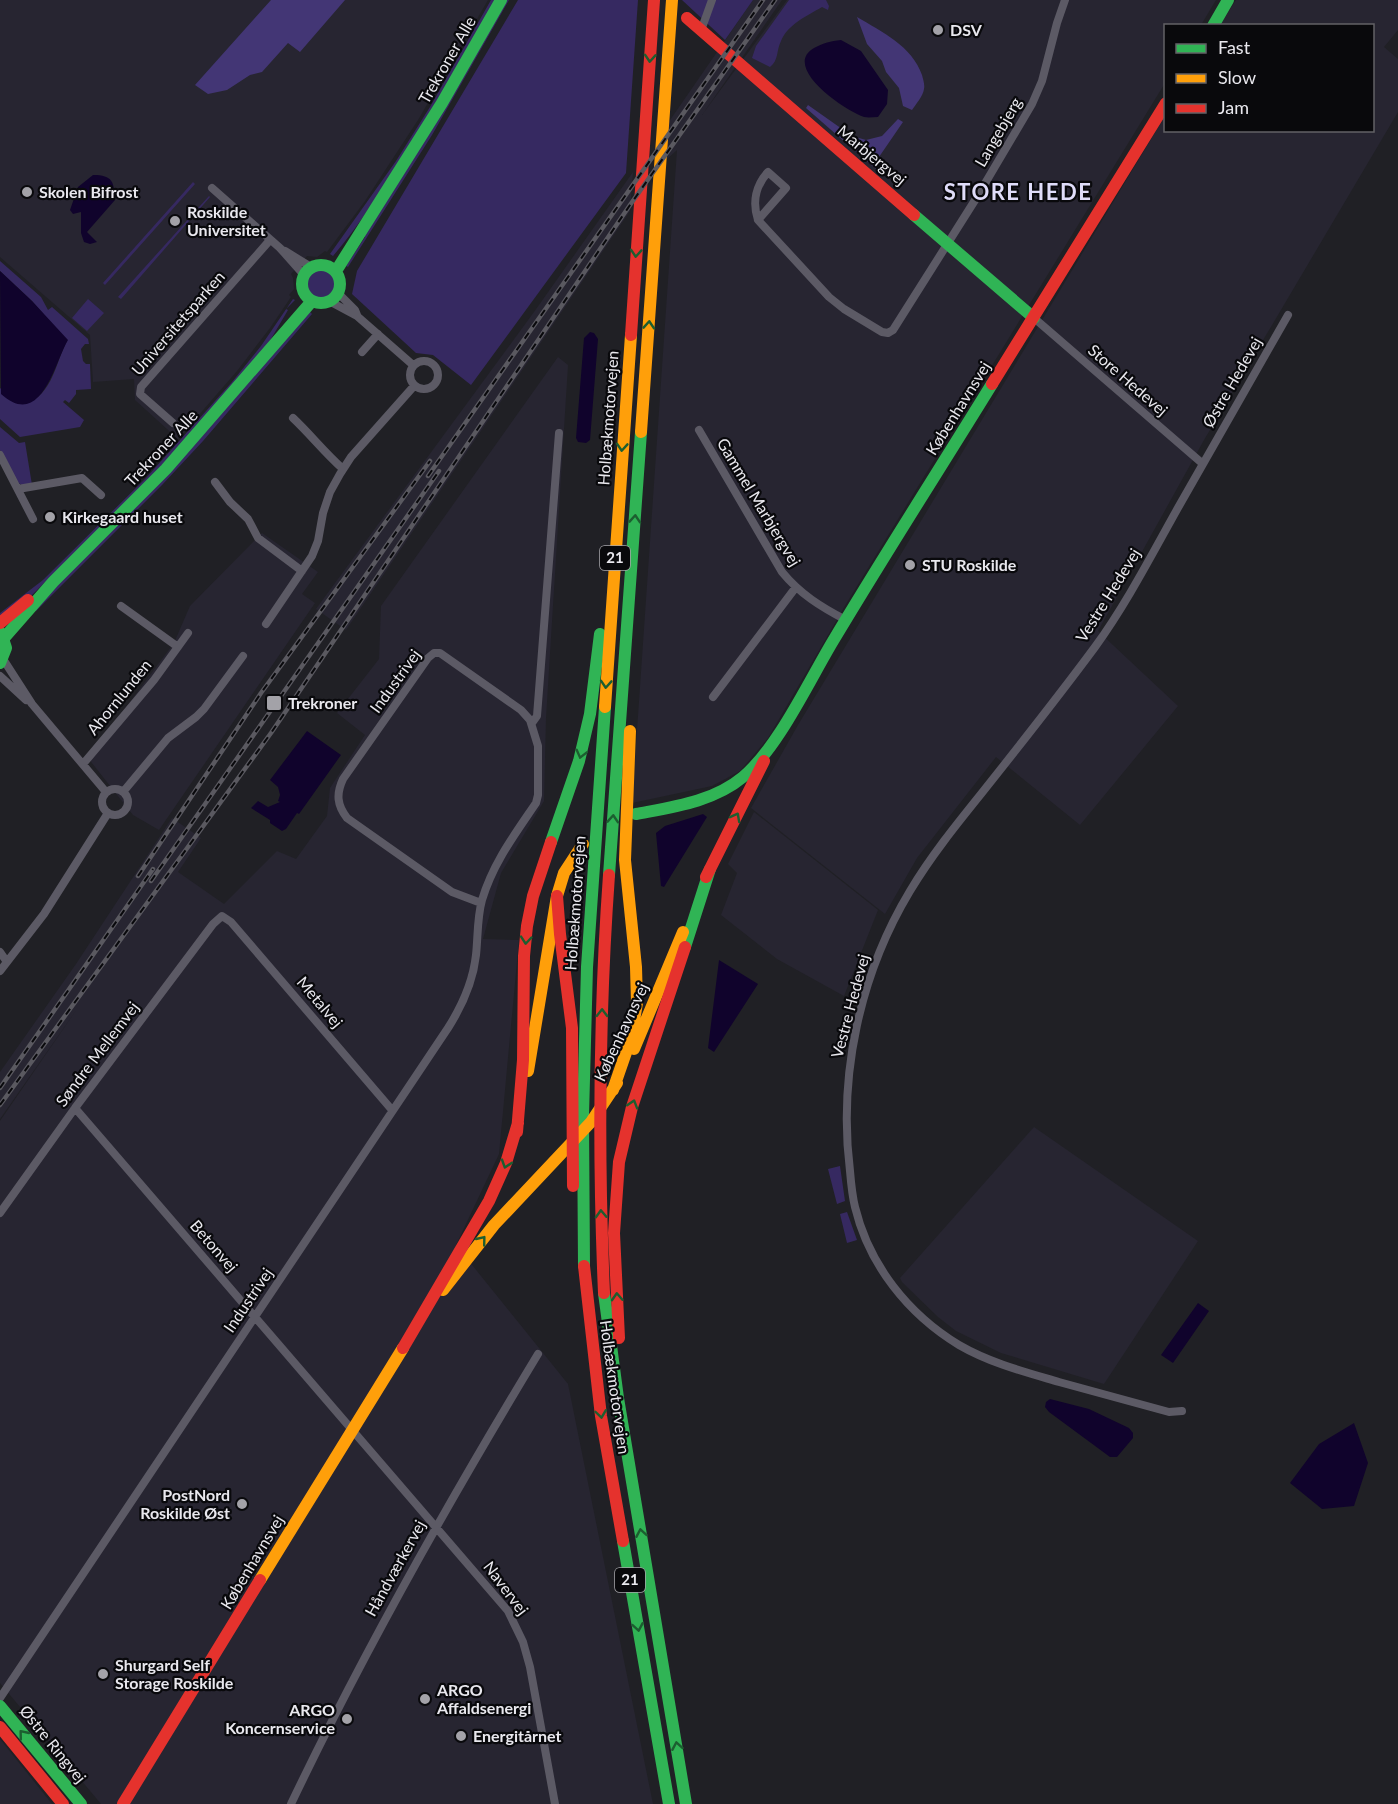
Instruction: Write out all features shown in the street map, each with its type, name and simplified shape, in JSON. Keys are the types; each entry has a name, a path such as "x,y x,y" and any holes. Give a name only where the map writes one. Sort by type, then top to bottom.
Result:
{"main road":[{"name":"Trekroner Alle","path":"331,268 362,227 428,126 501,0"},
{"name":"Holbækmotorvejen","path":"654,0 587,967 583,1116 584,1273 603,1428 669,1804"},
{"name":"Holbækmotorvejen","path":"672,0 604,950 600,1093 601,1214 605,1306 618,1398 686,1804"},
{"path":"1214,24 1228,0"},
{"name":"Marbjergvej","path":"687,18 1034,318"},
{"name":"Københavnsvej","path":"636,814 701,800 724,791 759,762 1164,106"},
{"path":"319,264 331,268 340,281 334,297 320,303 308,298 302,286 307,271 319,264"},
{"name":"Trekroner Alle","path":"2,635 166,469 286,329 287,323 308,298"},
{"path":"517,1132 523,1070 524,956 527,926 533,896 579,761 590,714 604,601 615,551"},
{"path":"613,1090 630,1046 636,1017 636,984 626,876 626,802 635,630 632,566"},
{"name":"Trekroner Alle","path":"0,623 47,584 53,582"},
{"path":"1,661 6,646 2,635"},
{"name":"Københavnsvej","path":"409,1337 494,1225 591,1122 613,1090 629,1059 710,869 780,731"},
{"name":"Københavnsvej","path":"123,1804 409,1337 503,1175 517,1132 557,896 564,873 583,844"},
{"path":"618,1398 620,1363 615,1262 615,1201 623,1142 636,1095 710,869"},
{"path":"557,896 558,928 568,985 573,1047 573,1166 583,1319 593,1356"},
{"name":"Østre Ringvej","path":"0,1706 81,1804"},
{"name":"Østre Ringvej","path":"0,1727 63,1804"}],"street":[{"path":"699,29 703,25 712,0"},
{"name":"Langebjerg","path":"758,220 829,297 844,309 882,332 888,333 895,328 1032,104 1042,81 1065,0"},
{"path":"768,172 786,188 758,220 755,210 759,182 768,172"},
{"path":"212,188 307,271"},
{"name":"Universitetsparken","path":"173,423 140,394 141,387 270,240"},
{"path":"334,297 355,310 357,316 413,366"},
{"name":"Østre Hedevej","path":"1203,464 1288,315"},
{"name":"Store Hedevej","path":"1034,318 1203,464"},
{"path":"362,352 378,334"},
{"path":"420,361 428,361 435,366 438,374 436,382 430,388 422,389 414,386 410,374 413,366 420,361"},
{"path":"266,624 312,556 330,492 343,469 414,386"},
{"path":"293,418 306,430 322,451 343,469"},
{"name":"Gammel Marbjergvej","path":"699,430 773,558 796,587 812,601 846,620"},
{"name":"Industrivej","path":"532,723 537,716 559,432"},
{"path":"0,455 33,519"},
{"name":"Vestre Hedevej","path":"1182,1411 1169,1412 984,1358 948,1338 913,1309 893,1287 876,1259 863,1233 854,1205 847,1147 847,1098 849,1066 865,993 883,944 909,893 940,846 1096,645 1127,597 1203,464"},
{"path":"18,489 82,478 101,495"},
{"path":"215,482 230,502 248,519 258,538 302,571"},
{"name":"Gammel Marbjergvej","path":"713,697 796,587"},
{"path":"121,606 178,647"},
{"name":"Ahornlunden","path":"83,765 154,680 188,633"},
{"name":"Industrivej","path":"0,1698 452,1022 467,993 476,958 481,903 489,879 503,852 536,803 538,746 532,723 521,710 440,653 434,653 428,658 339,788 338,801 347,818 452,892 481,903"},
{"path":"123,792 168,738 204,709 243,656"},
{"path":"1,661 32,704 106,792"},
{"path":"0,676 22,698 32,704"},
{"path":"118,789 123,792 128,800 126,809 118,815 108,813 102,803 106,792 118,789"},
{"path":"0,971 62,886 108,813"},
{"name":"Metalvej","path":"222,916 231,922 392,1110"},
{"name":"Søndre Mellemvej","path":"0,1213 75,1108 213,924 222,916"},
{"path":"0,952 7,962"},
{"name":"Betonvej","path":"75,1108 352,1430"},
{"name":"Håndværkervej","path":"291,1804 344,1696 435,1526 538,1354"},
{"name":"Navervej","path":"352,1430 498,1598 516,1625 530,1666 555,1804"}],"shaded area":[{"name":"Roskilde Universitet","path":"0,0 488,0 418,120 365,201 327,252 317,257 307,256 291,274 294,289 289,295 291,297 270,328 237,371 178,439 135,400 134,379 93,382 90,335 0,257"},
{"path":"271,0 345,0 300,52 288,43 262,72 250,75 227,90 208,94 195,85"},
{"path":"491,0 496,0 438,99 369,208 333,256 330,254 396,161 430,107"},
{"path":"505,0 509,0 432,135 348,267 346,266 365,237 363,235"},
{"path":"518,0 638,0 626,173 471,385 433,355 416,353 352,294 357,271"},
{"path":"682,0 753,0 725,40"},
{"path":"753,0 782,0 702,115 787,0 1216,0 1202,24 1164,24 1164,85 846,604 768,738 740,771 712,786 632,803 677,150 667,159 668,123"},
{"path":"789,0 826,0 829,6 828,10 822,7 798,21 788,30 781,41 775,61 770,67 752,58 756,46"},
{"path":"1236,0 1398,0 1398,30 1384,47 1398,59 1398,112 1204,440 1098,631 1178,706 1080,825 996,757 917,858 885,914 751,808 798,725 1164,118 1164,132 1374,132 1374,24 1221,24"},
{"path":"857,17 904,48 917,65 924,87 921,97 912,110 903,106 899,88 886,72 882,61 867,44"},
{"path":"841,40 861,51 888,90 887,104 878,117 864,117 855,113 831,98 810,77 805,66 806,56 818,46"},
{"path":"808,105 852,136 866,140 882,136 898,119 903,122 879,157 878,171 806,108"},
{"path":"633,172 630,211 346,630 316,609 534,312"},
{"path":"93,175 105,176 111,181 115,200 87,232 97,242 90,244 84,242 81,233 81,212 73,214 70,210 78,187"},
{"path":"193,182 195,184 105,285 103,283"},
{"path":"209,196 121,299 118,297"},
{"path":"0,261 41,297 48,310 52,307 88,339 89,344 85,344 81,349 83,361 90,364 91,389 76,390 76,394 69,403 65,400 63,402 84,420 80,427 20,437 0,419 0,388 18,403 29,402 38,397 50,381 67,341 32,301 0,271"},
{"path":"320,268 331,272 335,283 331,294 320,298 309,294 305,283 309,272"},
{"path":"0,271 68,340 44,389 36,399 26,404 15,403 1,394"},
{"path":"88,299 104,313 87,331 72,318"},
{"path":"286,309 288,310 268,344 152,477 32,595 0,617 0,613 43,580 146,478 232,382 261,346"},
{"path":"308,310 312,314 203,441 36,611 32,608"},
{"path":"590,332 594,333 598,339 590,440 586,443 578,442 576,438 584,338"},
{"path":"558,357 568,365 546,718 544,801 501,873 483,939 519,940 499,1154 456,1245 568,1384 653,1804 101,1804 0,1683 0,1121 77,1009 0,1119 0,1072 76,964 172,818 201,838 178,872 224,904 277,851 296,859 327,816 330,788 365,735 337,713 379,659 381,606"},
{"path":"0,427 19,443 25,442 32,485 23,486 17,482 0,450"},
{"path":"262,533 318,572 302,594 315,603 159,830 133,815 88,758 174,643 190,606"},
{"path":"307,731 341,755 299,814 297,813 282,831 251,808 258,801 268,807 280,802 278,801 280,795 278,787 270,780"},
{"path":"754,812 878,910 844,996 777,959 721,915 737,873 728,864"},
{"path":"703,814 707,817 664,887 661,886 656,833 665,826"},
{"path":"719,960 758,984 714,1052 708,1048"},
{"path":"1034,1127 1198,1241 1104,1384 1001,1353 956,1331 938,1317 900,1278"},
{"path":"840,1166 845,1201 837,1204 828,1169"},
{"path":"847,1212 857,1240 847,1243 840,1214"},
{"path":"1198,1303 1209,1311 1173,1363 1161,1355"},
{"path":"1050,1399 1089,1409 1129,1428 1133,1433 1133,1438 1117,1457 1110,1457 1049,1412 1045,1407 1046,1402"},
{"path":"1354,1423 1368,1463 1354,1506 1322,1509 1290,1483 1319,1444"},
{"path":"0,1739 52,1804 0,1804"}],"railway":[{"path":"428,476 763,0"},
{"path":"0,1105 271,733 630,205 775,0"},
{"path":"138,876 261,693 430,461"},
{"path":"151,881 439,471"},
{"path":"0,1088 153,869"}],"traffic: fast":[{"path":"336,271 442,103 501,0"},
{"path":"1214,24 1228,0"},
{"path":"914,215 1034,318"},
{"path":"321,265 335,270 340,284 335,298 321,303 307,298 302,284 307,270 321,265"},
{"path":"4,638 53,582 166,469 312,301"},
{"path":"636,814 706,798 743,777 756,764 781,732 833,641 992,384"},
{"path":"609,875 641,432"},
{"path":"0,663 6,648 1,633"},
{"path":"551,842 579,761 590,714 600,634"},
{"path":"584,1266 583,1116 587,967 605,707"},
{"path":"685,947 710,869"},
{"path":"604,1293 618,1398 686,1804"},
{"path":"623,1541 669,1804"},
{"path":"0,1706 81,1804"}],"traffic: slow":[{"path":"641,432 672,0"},
{"path":"605,707 631,335"},
{"path":"613,1090 631,1038 637,1003 636,967 625,860 630,731"},
{"path":"528,1071 557,896 564,873 583,844"},
{"path":"634,1049 683,932"},
{"path":"443,1290 494,1225 591,1122 617,1083"},
{"path":"260,1580 403,1348"}],"traffic: jam":[{"path":"631,335 654,0"},
{"path":"687,18 914,215"},
{"path":"992,384 1164,106"},
{"path":"0,623 28,600"},
{"path":"706,877 764,761"},
{"path":"517,1132 523,1060 524,956 527,926 533,896 551,842"},
{"path":"604,1293 600,1084 609,875"},
{"path":"557,896 572,1028 573,1186"},
{"path":"619,1338 614,1233 619,1162 632,1107 685,947"},
{"path":"403,1348 489,1201 506,1163 518,1123"},
{"path":"584,1266 601,1416 623,1541"},
{"path":"123,1804 260,1580"},
{"path":"0,1727 63,1804"}],"place":[{"name":"DSV","path":"938,30"},
{"name":"Skolen Bifrost","path":"27,192"},
{"name":"Roskilde Universitet","path":"175,221"},
{"name":"Kirkegaard huset","path":"50,517"},
{"name":"STU Roskilde","path":"910,565"},
{"name":"Trekroner","path":"274,703"},
{"name":"PostNord Roskilde Øst","path":"242,1504"},
{"name":"Shurgard Self Storage Roskilde","path":"103,1674"},
{"name":"ARGO Affaldsenergi","path":"425,1699"},
{"name":"ARGO Koncernservice","path":"347,1719"},
{"name":"Energitårnet","path":"461,1736"}],"district":[{"name":"STORE HEDE","path":"1018,192"}]}
